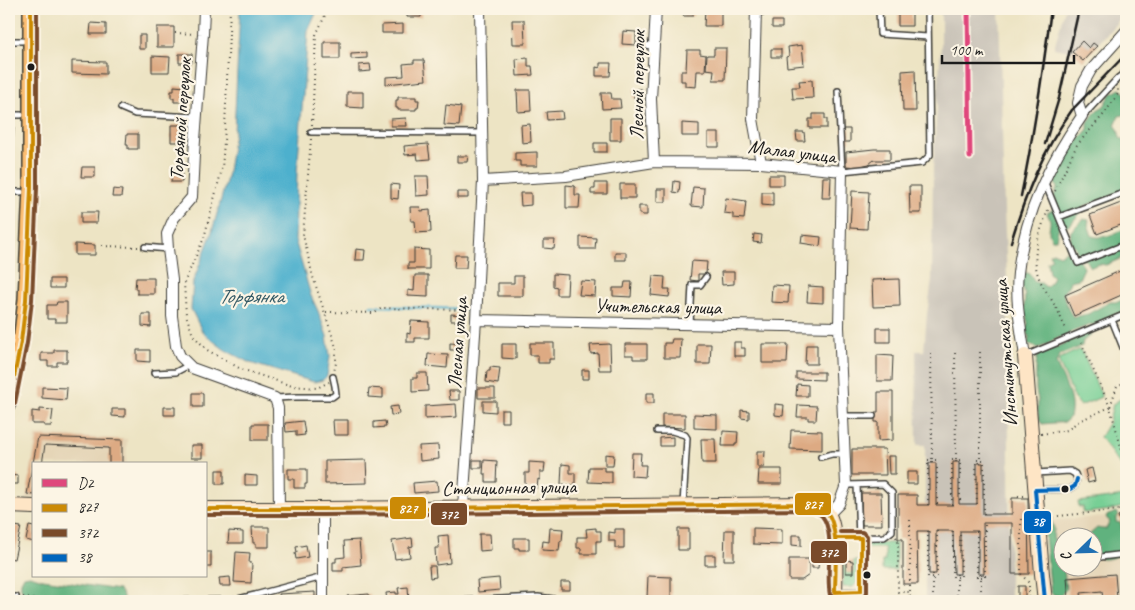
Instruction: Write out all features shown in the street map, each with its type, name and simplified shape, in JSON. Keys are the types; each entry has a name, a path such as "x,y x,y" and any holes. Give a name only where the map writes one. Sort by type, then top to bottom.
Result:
{"main road":[{"path":"10,345 16,300 15,41 22,9"},
{"path":"9,402 21,342 28,275 31,188 31,9"},
{"name":"Институтская улица","path":"1024,356 1042,574 1046,601"},
{"name":"Станционная улица","path":"208,509 812,504 819,506 829,514"},
{"path":"9,506 32,507"},
{"path":"829,514 834,538 835,597"}],"street":[{"name":"Торфяной переулок","path":"189,366 180,356 176,346 172,316 172,280 167,234 174,218 192,197 204,34 204,9"},
{"name":"Лесная улица","path":"463,507 483,181 480,9"},
{"name":"Лесной переулок","path":"654,162 651,99 656,9"},
{"path":"756,10 753,120 761,163"},
{"path":"1082,116 1078,103 1082,86 1091,70 1126,31"},
{"name":"Институтская улица","path":"1024,356 1018,300 1018,274 1030,216 1044,180 1082,116"},
{"name":"Малая улица","path":"483,181 566,176 654,162 761,163 842,171 839,327 846,485 840,504 829,514"},
{"name":"Учительская улица","path":"476,315 690,324 839,327"},
{"path":"189,366 275,398 278,408 279,509"},
{"path":"322,509 323,601"}],"lane":[{"path":"879,9 880,34 928,37"},
{"path":"838,91 842,171 922,162 930,155 928,9"},
{"path":"756,10 784,11"},
{"path":"641,45 655,46"},
{"path":"1082,116 1126,72"},
{"path":"122,108 135,114 197,117"},
{"path":"9,161 14,115"},
{"path":"311,132 482,133"},
{"path":"1044,180 1078,263 1124,245 1126,250"},
{"path":"1059,217 1126,192"},
{"path":"145,247 168,249"},
{"path":"690,324 692,285 700,285 706,278"},
{"path":"1024,356 1126,314"},
{"path":"1112,320 1126,355"},
{"path":"154,373 176,372 189,366"},
{"path":"275,398 332,397 336,394 333,377"},
{"path":"843,416 873,416"},
{"path":"657,431 672,431 685,435 687,438 683,505"},
{"path":"821,457 832,454 844,454"},
{"path":"1034,473 1070,471 1075,474 1077,479 1075,486 1070,489 1035,490"},
{"path":"834,538 884,537 892,531 892,493 883,484 846,485"},
{"path":"835,597 861,592 858,485"},
{"path":"1102,557 1126,554"},
{"path":"172,601 234,600 324,577"},
{"path":"248,601 255,595"},
{"path":"461,601 538,597 568,601"}],"path":[{"path":"230,9 222,169 204,238 184,283 186,315 193,335 206,350 241,369 292,386 317,388 330,382 333,377 336,363 336,347 313,277 303,235 316,35 328,9"},
{"path":"175,34 204,34"},
{"path":"1114,82 1118,86 1118,94 1104,114 1077,145 1060,180 1036,246 1035,264 1046,292 1066,330 1077,335 1110,407 1126,465"},
{"path":"102,246 145,247"},
{"path":"325,312 375,313 382,308 476,315"},
{"path":"980,348 980,461"},
{"path":"932,349 932,461"},
{"path":"955,349 956,461"},
{"path":"1031,436 1068,430 1077,422 1110,407 1117,386 1126,382"},
{"path":"928,505 928,460 937,460 937,505"},
{"path":"952,505 952,460 960,460 960,504"},
{"path":"977,504 976,460 984,460 984,514"},
{"path":"1042,517 1126,508"},
{"path":"909,601 910,519"},
{"path":"1021,519 1021,574 1029,583 1029,601"},
{"path":"977,531 977,577 981,575 985,577 985,523"},
{"path":"892,531 898,541 898,592 910,592"},
{"path":"928,531 928,577 933,575 937,577 937,531"},
{"path":"953,531 953,577 961,577 960,531"},
{"path":"933,575 933,601"},
{"path":"981,575 981,601"},
{"path":"957,576 957,601"},
{"path":"16,599 25,597 40,601"}],"shaded area":[{"path":"941,9 999,9 1008,301 1010,601 925,601 925,445 917,445 916,351 924,351 932,280 933,168 941,45"},
{"path":"1065,9 1126,9 1126,12 1083,61 1071,51 1054,48"},
{"path":"36,435 127,439 126,462 32,462 32,499 26,499"},
{"path":"1112,516 1126,550 1126,601 1054,601 1048,586 1046,521"}],"green space":[{"path":"1120,89 1126,94 1126,112 1124,115 1119,116 1115,125 1120,138 1126,141 1126,191 1084,206 1080,214 1070,225 1059,226 1056,239 1052,239 1049,231 1050,220 1047,213 1057,207 1054,196 1057,188 1055,183 1059,165 1066,160 1067,153 1088,129 1088,122 1097,110 1104,106 1111,94"},
{"path":"1083,219 1089,220 1088,224 1092,236 1096,237 1109,235 1126,228 1126,259 1122,258 1106,265 1099,264 1091,267 1086,260 1080,259 1075,247 1070,242 1071,231"},
{"path":"1066,251 1081,262 1084,268 1079,279 1070,281 1064,292 1064,298 1074,318 1088,314 1110,302 1118,302 1126,298 1126,309 1097,324 1071,332 1038,348 1028,344 1029,336 1026,329 1028,324 1024,308 1025,296 1019,284 1020,275 1024,272 1030,274 1035,282 1041,283 1046,287 1053,277 1049,273 1047,262 1052,258 1049,254 1053,252 1059,255"},
{"path":"1088,332 1091,335 1083,341 1082,346 1060,355 1056,363 1070,396 1070,417 1065,422 1042,424 1038,416 1036,389 1038,353 1047,351 1077,338 1082,333"},
{"path":"1078,350 1082,352 1101,394 1101,397 1080,406 1059,363 1059,359"},
{"path":"1126,395 1126,423 1121,426 1126,425 1126,440 1120,427 1126,456 1126,478 1123,469 1100,437 1109,422 1113,404"},
{"path":"1126,496 1126,506 1111,510 1083,513 1083,507 1079,507 1078,502"},
{"path":"1117,512 1119,516 1116,518 1116,522 1121,523 1122,534 1126,536 1126,549 1115,557 1102,559 1102,529 1106,529 1110,521 1106,516"},
{"path":"1051,520 1054,528 1052,528 1052,578 1065,578 1066,589 1057,596 1051,593 1044,526 1046,521"},
{"path":"864,543 896,543 896,570 882,570 882,561 885,561 885,548 864,548"},
{"path":"843,560 846,560 847,573 853,573 853,561 857,561 857,583 853,587 843,587"},
{"path":"30,575 32,578 119,590 123,596 123,601 64,601 26,594 21,589 21,582 24,576"}],"water":[{"name":"Торфянка","path":"240,9 318,9 308,31 297,172 295,240 311,296 327,336 330,356 327,376 323,380 314,382 250,363 225,350 203,333 191,309 193,282 211,235 227,178 234,133"}],"building":[{"path":"169,9 186,9 186,13 169,13"},
{"path":"407,9 421,9 421,17 407,17"},
{"path":"683,9 693,9 693,16 683,16"},
{"path":"705,9 721,9 721,26 704,26"},
{"path":"786,9 806,9 806,14 787,15"},
{"path":"898,9 912,9 912,26 898,26"},
{"path":"512,20 524,20 525,44 513,44"},
{"path":"772,21 782,21 782,28 772,28"},
{"path":"91,23 106,24 106,34 90,34"},
{"path":"403,24 403,33 382,33 382,25"},
{"path":"157,27 174,27 174,47 157,47"},
{"path":"623,31 636,32 636,45 622,44"},
{"path":"139,35 145,35 145,49 139,49"},
{"path":"1082,41 1089,48 1093,43 1097,46 1083,61 1072,52"},
{"path":"324,42 340,42 340,59 324,59"},
{"path":"802,45 804,65 787,67 788,47"},
{"path":"714,48 726,48 725,80 713,80 714,70 706,69 707,55 714,55"},
{"path":"771,49 781,49 781,57 771,57"},
{"path":"687,50 700,50 700,54 706,55 705,71 697,71 696,87 685,86 685,81 681,81 681,71 686,71"},
{"path":"367,53 367,58 351,59 351,54"},
{"path":"179,54 192,54 192,63 179,63"},
{"path":"152,56 170,57 169,72 152,72"},
{"path":"528,58 528,66 532,66 533,75 517,76 516,59"},
{"path":"414,60 424,60 426,80 386,84 386,77 404,76 403,64 414,63"},
{"path":"72,61 106,62 106,74 72,73"},
{"path":"600,63 611,63 610,76 596,76 596,67 600,68"},
{"path":"370,64 371,71 359,72 359,65"},
{"path":"915,70 916,111 903,111 902,71"},
{"path":"812,80 813,98 793,99 792,87 800,87 799,81"},
{"path":"174,86 185,87 185,102 174,102 174,98 171,98 171,91 174,91"},
{"path":"634,89 642,89 642,98 634,98"},
{"path":"517,90 530,90 531,111 518,112"},
{"path":"347,92 363,92 363,108 347,107"},
{"path":"601,93 611,93 612,99 620,99 621,108 602,109"},
{"path":"398,97 416,97 416,100 419,100 418,108 416,110 398,110 396,108 396,100 398,100"},
{"path":"446,105 461,107 459,126 444,125"},
{"path":"562,111 563,119 547,120 546,112"},
{"path":"813,114 825,114 827,128 809,128 809,119 813,119"},
{"path":"406,118 407,126 391,126 391,119"},
{"path":"610,118 621,118 621,140 610,140"},
{"path":"682,123 699,124 699,136 682,136"},
{"path":"530,124 531,142 522,143 521,125"},
{"path":"171,125 182,125 182,142 171,142"},
{"path":"842,129 850,129 850,142 843,142"},
{"path":"796,132 804,132 805,141 797,141"},
{"path":"708,133 719,133 719,147 708,147"},
{"path":"127,134 138,134 138,149 128,149 128,145 126,145"},
{"path":"594,143 607,143 607,152 594,152"},
{"path":"428,144 430,159 418,160 417,154 405,155 404,146"},
{"path":"890,149 890,160 874,160 869,164 857,167 846,166 846,152"},
{"path":"537,152 537,166 520,166 520,161 515,161 515,153"},
{"path":"457,156 468,156 467,162 457,162"},
{"path":"172,166 182,166 182,182 171,182"},
{"path":"82,167 95,167 95,177 81,177"},
{"path":"769,175 784,175 784,185 769,185"},
{"path":"415,176 428,176 429,195 416,196"},
{"path":"823,177 831,177 830,198 822,198"},
{"path":"674,181 680,182 679,193 673,192"},
{"path":"595,183 607,183 607,194 591,194 591,189 595,189"},
{"path":"391,184 399,185 398,199 391,198"},
{"path":"620,184 635,184 635,198 620,198"},
{"path":"566,185 575,186 575,195 580,195 579,208 566,208"},
{"path":"909,186 921,186 921,213 910,213"},
{"path":"693,187 704,188 703,207 691,206"},
{"path":"113,189 122,190 121,197 112,197"},
{"path":"657,189 666,189 666,202 657,202"},
{"path":"852,191 869,192 867,229 850,228"},
{"path":"457,192 468,192 468,198 457,198"},
{"path":"762,192 773,192 773,206 762,205"},
{"path":"520,193 531,193 531,205 521,206"},
{"path":"726,198 746,201 744,219 733,218 733,214 724,213"},
{"path":"1126,201 1126,223 1097,234 1090,215"},
{"path":"639,206 647,206 647,215 639,214"},
{"path":"410,207 420,207 421,211 430,210 431,232 416,233 415,221 411,221"},
{"path":"81,212 98,212 97,223 81,223"},
{"path":"754,234 762,235 761,243 753,242"},
{"path":"802,235 821,237 820,246 801,243"},
{"path":"580,237 596,238 595,249 580,249"},
{"path":"544,240 555,240 554,249 544,248"},
{"path":"75,244 95,245 95,255 75,255"},
{"path":"356,249 365,250 364,260 355,260"},
{"path":"414,249 429,250 429,269 408,269 408,263 414,263"},
{"path":"615,252 626,252 626,260 615,260"},
{"path":"455,255 467,255 466,268 454,268"},
{"path":"692,261 707,262 706,274 698,274 698,281 690,280"},
{"path":"1120,271 1126,285 1126,293 1074,316 1065,295"},
{"path":"721,272 734,272 734,284 722,285"},
{"path":"553,274 568,275 567,295 557,295 557,287 553,286"},
{"path":"415,275 428,275 428,297 408,296 408,290 414,291"},
{"path":"514,276 523,276 523,296 498,296 498,283 514,283"},
{"path":"653,276 665,277 664,289 670,289 669,297 651,295"},
{"path":"136,278 154,278 154,294 137,294 137,289 135,289"},
{"path":"50,279 64,279 64,288 50,288"},
{"path":"899,279 900,306 873,307 872,280"},
{"path":"581,281 596,282 595,296 579,295"},
{"path":"625,282 632,282 631,297 613,296 613,288 624,288"},
{"path":"772,285 789,286 788,303 771,302"},
{"path":"808,286 823,287 823,303 807,302"},
{"path":"57,302 67,302 67,322 55,322 55,319 47,319 47,305 56,305"},
{"path":"142,314 151,314 151,327 142,326"},
{"path":"451,314 462,315 462,321 451,321"},
{"path":"411,321 429,322 429,338 415,338 415,342 407,342 407,333 410,334"},
{"path":"877,328 890,328 890,342 877,342"},
{"path":"672,339 681,339 680,358 664,358 664,343 671,343"},
{"path":"734,342 741,342 741,348 745,348 745,356 734,356"},
{"path":"450,343 461,344 461,350 450,350"},
{"path":"530,343 554,343 554,359 549,359 549,363 538,363 538,355 530,355"},
{"path":"502,344 516,344 516,359 502,358"},
{"path":"610,344 611,370 599,370 598,353 591,354 590,345"},
{"path":"625,344 647,344 647,359 633,359 633,355 625,355"},
{"path":"697,344 711,344 710,364 697,364"},
{"path":"762,344 788,344 787,363 762,363"},
{"path":"806,345 817,345 817,364 805,364"},
{"path":"54,350 67,350 67,362 57,362 57,366 48,366 48,361 41,361 41,353 54,353"},
{"path":"137,350 150,350 150,362 137,361"},
{"path":"428,354 448,355 447,368 427,366"},
{"path":"877,355 893,356 892,381 877,381"},
{"path":"490,367 500,368 498,384 486,382 487,371 490,371"},
{"path":"582,370 589,370 589,379 582,379"},
{"path":"796,372 824,372 824,380 796,379"},
{"path":"417,373 427,373 428,391 412,392 412,378 417,378"},
{"path":"797,384 808,385 808,396 796,396"},
{"path":"42,387 67,388 66,400 42,398"},
{"path":"369,388 383,389 383,398 368,397"},
{"path":"478,388 495,388 495,398 478,398"},
{"path":"449,391 459,391 459,400 450,400"},
{"path":"878,392 893,392 893,440 878,441 878,422 875,422 875,412 878,412"},
{"path":"193,393 203,393 203,407 193,407"},
{"path":"646,393 654,393 654,403 646,403"},
{"path":"483,401 496,401 496,412 483,411"},
{"path":"456,404 457,417 425,419 425,406"},
{"path":"775,404 784,405 783,416 775,415"},
{"path":"798,405 817,406 816,420 808,420 808,417 797,417"},
{"path":"398,406 399,414 391,415 390,407"},
{"path":"164,407 175,407 175,415 164,415"},
{"path":"40,409 53,410 51,426 32,424 32,411 40,412"},
{"path":"112,409 125,409 125,417 112,416"},
{"path":"501,410 509,410 509,422 501,422"},
{"path":"741,410 749,411 749,419 741,418"},
{"path":"662,414 685,414 685,428 662,427"},
{"path":"694,414 717,415 717,429 694,428"},
{"path":"333,420 348,420 348,435 334,435"},
{"path":"303,421 305,435 296,436 296,431 286,432 285,423"},
{"path":"385,421 386,427 374,428 374,422"},
{"path":"252,424 268,424 268,440 252,440"},
{"path":"791,430 822,431 822,450 790,449"},
{"path":"723,431 738,432 737,444 735,446 722,446"},
{"path":"38,437 122,440 122,462 109,462 109,448 45,445 42,462 33,462"},
{"path":"673,437 673,446 660,446 660,438"},
{"path":"701,439 715,439 716,463 702,463"},
{"path":"191,445 202,445 202,458 191,458"},
{"path":"438,445 439,459 420,461 419,446"},
{"path":"852,449 885,449 886,475 852,475"},
{"path":"757,451 765,451 764,467 757,467"},
{"path":"632,453 641,453 640,465 646,465 645,477 631,476"},
{"path":"605,454 614,455 613,466 605,466"},
{"path":"888,456 895,456 895,474 889,474"},
{"path":"366,460 367,483 325,484 325,461"},
{"path":"473,460 482,460 482,468 473,468"},
{"path":"484,460 497,461 496,482 486,482 486,474 483,474"},
{"path":"529,462 545,463 544,472 540,472 537,488 525,488 525,473 529,473"},
{"path":"953,462 959,462 959,504 977,504 977,463 983,463 983,514 1012,514 1012,498 1028,498 1029,574 1012,574 1012,523 983,523 984,574 978,574 978,531 960,531 960,574 954,574 953,531 936,531 936,574 929,574 929,531 917,531 918,584 903,584 903,539 898,539 898,495 917,495 917,505 929,505 929,463 936,463 936,505 953,505"},
{"path":"562,464 570,465 570,473 575,473 575,485 561,484"},
{"path":"589,467 604,467 604,471 612,471 612,483 588,482"},
{"path":"32,468 32,495 27,494"},
{"path":"1092,468 1095,481 1088,483 1085,470"},
{"path":"288,469 307,469 307,484 305,484 305,488 294,488 294,479 288,479"},
{"path":"759,469 782,469 782,484 758,484"},
{"path":"216,470 224,470 224,484 216,484"},
{"path":"907,472 917,472 917,484 907,484"},
{"path":"9,475 18,476 18,484 9,484"},
{"path":"245,475 257,476 257,485 245,485"},
{"path":"437,481 438,491 414,493 413,483"},
{"path":"861,493 881,493 882,525 862,525"},
{"path":"1126,513 1126,524 1122,526 1118,516"},
{"path":"9,525 21,527 14,559 9,558"},
{"path":"29,526 32,527 32,542 26,540"},
{"path":"252,527 269,527 269,547 256,547 256,543 253,543"},
{"path":"550,528 563,529 559,551 542,550 543,541 549,542"},
{"path":"596,528 596,531 601,531 601,541 596,541 596,554 581,554 581,548 577,548 577,537 587,537 586,529"},
{"path":"753,528 782,529 782,545 753,544"},
{"path":"615,529 624,529 624,548 615,548 615,541 609,541 609,532 615,533"},
{"path":"678,529 689,529 689,550 678,550"},
{"path":"725,530 734,530 734,560 724,560"},
{"path":"229,531 243,532 243,543 228,543"},
{"path":"479,534 490,534 491,550 480,551"},
{"path":"448,535 450,563 436,565 435,548 439,548 438,536"},
{"path":"792,535 801,535 801,546 792,545"},
{"path":"412,538 413,546 409,547 410,557 395,559 392,541"},
{"path":"514,538 529,538 529,550 514,548"},
{"path":"359,540 361,565 343,567 343,571 333,571 333,562 336,562 336,558 345,557 344,541"},
{"path":"306,545 308,557 296,559 296,547"},
{"path":"208,552 211,552 211,567 208,567"},
{"path":"236,552 250,553 249,563 252,563 251,583 234,582"},
{"path":"705,555 715,555 715,565 705,565"},
{"path":"812,558 819,559 818,568 812,568"},
{"path":"789,559 809,559 809,575 802,580 789,580"},
{"path":"846,560 853,561 853,573 846,573"},
{"path":"429,566 435,566 436,577 430,578"},
{"path":"1115,574 1117,598 1103,601 1102,591 1081,593 1082,601 1069,601 1067,578 1102,578 1102,575"},
{"path":"648,576 671,577 671,598 665,598 665,601 655,601 655,598 647,598"},
{"path":"230,577 231,586 220,586 219,578"},
{"path":"499,578 500,590 478,592 477,580"},
{"path":"561,582 570,582 570,590 561,590"},
{"path":"1018,586 1025,586 1025,601 1018,601"},
{"path":"408,587 409,601 387,601 386,593 396,592 396,594 399,594 398,588"},
{"path":"315,592 315,601 280,601 279,594"},
{"path":"369,594 370,601 347,601 347,596"}],"waterway":[{"path":"370,306 467,309"}],"railway":[{"path":"1021,196 1038,102 1051,9"},
{"path":"1045,144 1059,98 1079,9"},
{"path":"1011,242 1036,173 1061,126 1072,110 1126,54"}],"transit line":[{"name":"827","path":"9,402 21,342 26,300 31,188 31,9"},
{"name":"372","path":"15,403 27,343 32,300 37,188 37,9"},
{"name":"D2","path":"968,9 970,157"},
{"name":"38","path":"1045,601 1035,490 1070,489 1075,486 1077,479"},
{"name":"827","path":"208,509 812,504 826,511 830,518 835,538"},
{"name":"372","path":"208,515 811,510 822,516 826,523 829,543 830,595 835,598 863,597 867,592 867,536 862,532 840,532"},
{"name":"827","path":"835,538 861,538 861,591 835,592 835,538"}]}
